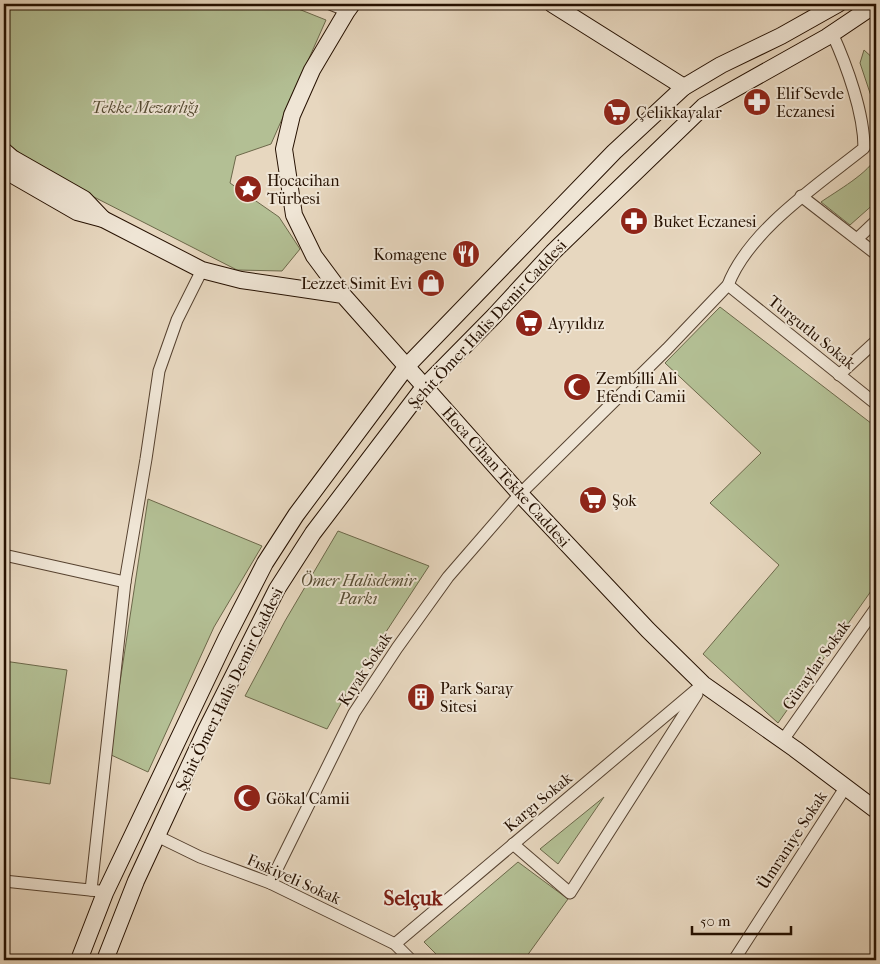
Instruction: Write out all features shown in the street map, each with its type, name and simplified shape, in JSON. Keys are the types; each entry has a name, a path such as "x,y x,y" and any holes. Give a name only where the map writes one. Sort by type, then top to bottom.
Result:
{"main road":[{"path":"552,4 684,87"},
{"name":"Şehit Ömer Halis Demir Caddesi","path":"79,960 98,891 265,563 296,515 407,366 614,152 684,87 720,65 781,36 838,4"},
{"name":"Şehit Ömer Halis Demir Caddesi","path":"105,960 136,881 206,730 277,589 313,532 424,387 495,315 553,252 704,106 832,33 876,4"},
{"name":"Hoca Cihan Tekke Caddesi","path":"350,7 312,70 292,115 284,149 294,215 314,256 343,295 424,387 520,494 648,630 703,684 876,810"},
{"path":"4,151 12,158 84,200 103,219"},
{"path":"4,170 77,212 103,219 202,270 241,280 343,295"}],"street":[{"path":"330,4 350,7"},
{"name":"Kıyak Sokak","path":"270,883 354,713 448,578 520,494 667,349 728,285 741,259 801,196 864,148 864,131 857,102 832,33"},
{"path":"801,196 876,254"},
{"path":"857,240 876,220"},
{"path":"4,880 98,891 125,582 159,371 177,320 202,270"},
{"name":"Turgutlu Sokak","path":"728,285 876,404"},
{"path":"839,375 876,341"},
{"path":"4,555 125,582"},
{"name":"Güraylar Sokak","path":"782,740 876,608"},
{"path":"513,844 570,894 703,684"},
{"name":"Kargı Sokak","path":"395,944 703,684"},
{"name":"Ümraniye Sokak","path":"734,960 845,788"},
{"name":"Fıskiyeli Sokak","path":"157,836 200,856 270,883 395,944 412,960"}],"green space":[{"name":"Tekke Mezarlığı","path":"4,4 286,4 326,20 271,144 236,156 230,183 279,217 300,249 282,271 237,270 45,172 4,141"},
{"path":"864,50 876,61 876,111 860,63"},
{"path":"876,156 876,202 850,225 821,202 860,175 873,162"},
{"path":"720,307 876,427 876,584 778,723 703,654 779,565 710,503 761,453 665,363"},
{"path":"148,499 262,546 214,627 148,772 109,754"},
{"name":"Ömer Halisdemir Parkı","path":"338,531 429,566 350,687 327,729 245,696 285,621"},
{"path":"4,661 67,670 50,784 4,777"},
{"path":"604,797 558,864 540,849"},
{"path":"518,862 568,899 524,960 442,960 424,942"}],"place":[{"name":"Elif Sevde Eczanesi","path":"757,102"},
{"name":"Çelikkayalar","path":"617,112"},
{"name":"Hocacihan Türbesi","path":"248,189"},
{"name":"Buket Eczanesi","path":"634,221"},
{"name":"Komagene","path":"466,254"},
{"name":"Lezzet Simit Evi","path":"431,283"},
{"name":"Ayyıldız","path":"529,323"},
{"name":"Zembilli Ali Efendi Camii","path":"577,387"},
{"name":"Şok","path":"593,500"},
{"name":"Park Saray Sitesi","path":"421,697"},
{"name":"Gökal Camii","path":"247,798"}],"district":[{"name":"Selçuk","path":"413,898"}]}
